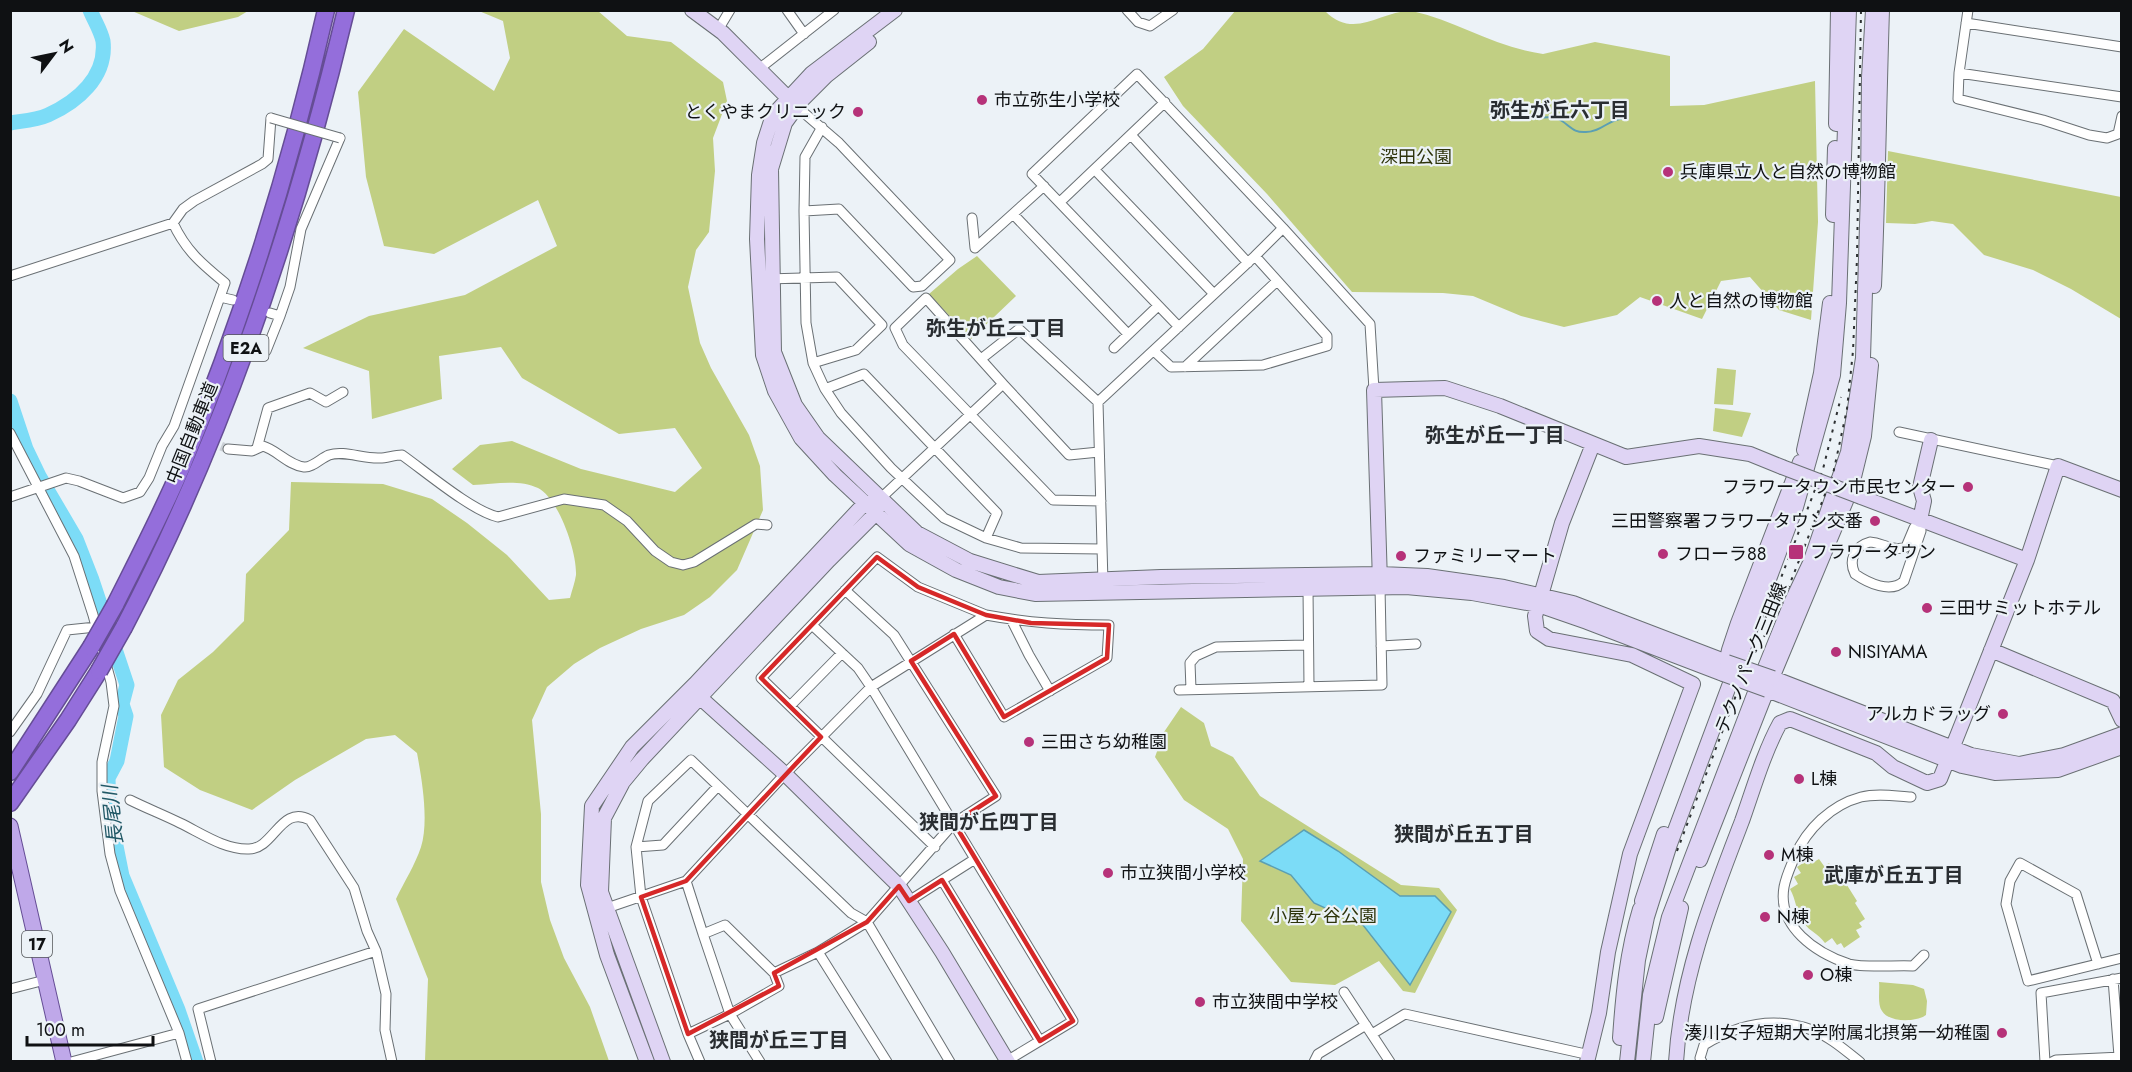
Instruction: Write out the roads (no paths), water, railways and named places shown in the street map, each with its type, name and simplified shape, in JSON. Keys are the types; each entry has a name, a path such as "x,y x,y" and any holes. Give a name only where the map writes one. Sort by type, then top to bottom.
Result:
{"highway":[{"name":"中国自動車道","path":"10,803 99,671 171,535 227,401 290,218 346,12"},
{"name":"中国自動車道","path":"10,772 91,647 115,605 155,526 181,466 239,317 292,145 326,13"}],"main road":[{"name":"17","path":"10,826 64,1062"}],"street":[{"path":"692,10 718,30 792,102 822,127 950,260 922,286 913,287 839,210 804,211"},
{"path":"718,30 730,10"},
{"path":"787,10 804,34"},
{"path":"759,69 834,10"},
{"path":"792,102 812,73 895,10"},
{"path":"908,10 773,115 764,143 759,175 757,239 766,280 774,352 795,405 818,438 917,533 970,561 1038,582 1106,585 1380,581 1406,587 1573,603 1725,668 1951,754 1971,755 2019,764 2064,755 2121,734"},
{"path":"1127,10 1137,22 1150,26 1173,10"},
{"path":"1803,452 1828,335 1832,282 1838,10"},
{"name":"テクノパーク三田線","path":"1627,1062 1638,960 1647,917 1670,844 1796,507 1833,375 1838,332 1849,10"},
{"name":"テクノパーク三田線","path":"1643,1062 1653,979 1669,916 1758,685 1810,563 1848,452 1862,374 1869,77 1873,10"},
{"path":"1653,979 1672,925 1681,908 1851,489 1864,436 1870,385 1879,190 1882,10"},
{"path":"1968,10 1959,73 1958,99 2107,138 2118,134 2121,116"},
{"path":"1966,23 2121,47"},
{"path":"1959,73 2121,97"},
{"path":"1179,327 1032,174 1137,74 1371,324 1382,685 1179,690"},
{"path":"1060,202 1165,102"},
{"path":"10,276 173,223 183,209 194,201 262,165 268,159 271,118 340,138 301,229 290,287 275,314 266,351"},
{"path":"822,127 805,158 804,211 806,323 813,363 825,389 841,413 902,478 944,518 986,538 1021,548 1102,549"},
{"path":"1131,135 1251,260 1276,281 1327,336 1327,346 1263,364 1171,367 1154,351"},
{"path":"1835,146 1841,243"},
{"path":"1868,192 1875,183 1878,155"},
{"path":"1095,170 1214,294"},
{"path":"972,218 975,248 1044,186"},
{"path":"1013,214 1128,334"},
{"path":"10,497 66,478 123,498 140,492 149,478 162,446 174,426 225,283 196,260 180,238 173,223"},
{"path":"1106,585 1102,549 1100,452 1102,399 1283,228"},
{"path":"766,280 837,278 882,325 856,350 813,363"},
{"path":"766,280 763,355 775,391 801,438 909,544 956,570 999,587 1035,594 1106,585"},
{"path":"1185,367 1276,281"},
{"path":"220,297 233,300"},
{"path":"1100,452 1069,455 926,298 895,328 903,345 1053,500 1101,501"},
{"path":"1114,348 1158,306"},
{"path":"981,359 1019,328 1102,399"},
{"path":"825,389 864,374 996,513 986,538"},
{"path":"1845,502 1861,407 1862,374"},
{"path":"1620,1062 1624,981 1633,933 1656,855 1725,668 1732,641 1833,375"},
{"path":"663,1062 601,892 604,818 623,782 695,692 865,503 880,498 1003,384"},
{"path":"1374,390 1445,388 1500,406 1626,457 1699,446 1750,454 2027,560"},
{"path":"257,448 268,408 310,393 326,402 343,392"},
{"path":"174,426 184,430"},
{"path":"1899,432 2058,466 2121,490"},
{"path":"10,433 74,556 96,627 111,682 114,706 102,762 102,791 110,854 120,891 179,1033 187,1062"},
{"path":"1920,520 1904,549 1893,549 1870,542 1859,547 1851,565 1855,574 1893,588 1904,581 1921,531 1920,520 1924,501 1920,487 1931,440"},
{"path":"1314,1062 1318,1054 1405,1014 1589,1058 1599,1013 1608,952 1630,854 1693,684 1632,655 1549,639 1537,631 1535,623 1540,601 1562,523 1593,444"},
{"path":"228,449 252,451 262,446 273,448 302,467 336,453 381,458 402,455 470,503 498,517 564,499 604,505 627,521 655,551 671,562 683,565 694,562 756,524 767,525"},
{"path":"1676,1062 1677,1038 1697,942 1780,723 1790,719 1875,753 1893,767 1927,783 1940,779 2027,560 2058,466"},
{"path":"647,1062 607,954 588,885 592,806 632,747 695,692 876,513 880,498"},
{"path":"935,847 761,678 878,557 918,587 986,615 1059,625 1109,625 1107,658 1004,717 954,634"},
{"path":"1152,584 1308,589 1380,581"},
{"path":"1308,589 1309,686"},
{"path":"774,973 818,952 867,922 954,823 996,796 894,634 845,590"},
{"path":"607,908 686,881 785,774 871,687 986,615"},
{"path":"1011,619 1050,691"},
{"path":"695,692 785,774 899,886 1007,1061 1073,1021 871,687 858,668 812,625"},
{"path":"10,732 37,694 67,630 96,627"},
{"path":"1381,646 1416,644"},
{"path":"1191,689 1190,663 1196,656 1216,646 1308,645"},
{"path":"1991,650 2113,701 2121,720"},
{"path":"790,706 842,653"},
{"path":"1951,754 1962,766 1995,773 2058,770 2121,747"},
{"path":"700,1062 688,1034 641,897 636,847 648,801 691,760 851,913 867,922 950,1062"},
{"path":"636,847 663,845 718,786"},
{"path":"1911,797 1883,795 1860,798 1827,813 1803,839 1787,876 1784,902 1790,921 1803,940 1851,964 1914,966 1924,955"},
{"path":"130,800 198,833 235,847 251,850 266,842 283,823 295,816 303,816 310,820 354,888 367,931 376,951 386,994 385,1030 392,1062"},
{"path":"909,901 975,859"},
{"path":"2098,964 2076,894 2020,863 2010,880 2006,904 2028,981 2098,964 2121,958"},
{"path":"942,880 1040,1041"},
{"path":"686,881 730,1014 760,1062"},
{"path":"1652,1062 1656,1012 1681,908"},
{"path":"1629,1040 1627,1000 1630,960 1640,909"},
{"path":"688,1034 780,986 774,973 725,925 703,934"},
{"path":"211,1062 198,1009 376,951"},
{"path":"818,952 887,1062"},
{"path":"2045,1062 2041,993 2117,979 2120,1056 2052,1062"},
{"path":"10,989 45,980"},
{"path":"1344,992 1390,1062"},
{"path":"1702,1062 1700,1058 1704,1044 1724,1033 1767,1023 1780,1023 1814,1030 1860,1062"},
{"path":"71,1062 179,1033"}],"water":[{"path":"1304,830 1338,851 1400,896 1435,896 1451,912 1410,985 1363,925 1314,903 1291,875 1260,861"}],"waterway":[{"name":"長尾川","path":"10,123 39,118 59,110 88,87 95,77 103,54 103,41 90,10"},
{"path":"1539,118 1557,118 1578,132 1596,130 1625,118"},
{"name":"長尾川","path":"10,401 26,449 76,539 127,685 122,704 126,716 117,761 108,778 109,811 122,876 178,1010 196,1062"}],"tunnel":[{"path":"184,430 228,449"}],"railway":[{"path":"1746,668 1780,609 1833,474 1847,409 1853,351 1857,258 1861,10"},
{"path":"1762,627 1823,469 1841,397"},
{"path":"1677,851 1749,661"}],"place":[{"name":"市立弥生小学校","path":"982,100"},
{"name":"とくやまクリニック","path":"858,112"},
{"name":"兵庫県立人と自然の博物館","path":"1668,172"},
{"name":"人と自然の博物館","path":"1657,301"},
{"name":"フラワータウン市民センター","path":"1968,487"},
{"name":"三田警察署フラワータウン交番","path":"1875,521"},
{"name":"フラワータウン","path":"1796,552"},
{"name":"フローラ88","path":"1663,554"},
{"name":"ファミリーマート","path":"1401,556"},
{"name":"三田サミットホテル","path":"1927,608"},
{"name":"NISIYAMA","path":"1836,652"},
{"name":"アルカドラッグ","path":"2003,714"},
{"name":"三田さち幼稚園","path":"1029,742"},
{"name":"L棟","path":"1799,779"},
{"name":"M棟","path":"1769,855"},
{"name":"市立狭間小学校","path":"1108,873"},
{"name":"N棟","path":"1765,917"},
{"name":"O棟","path":"1808,975"},
{"name":"市立狭間中学校","path":"1200,1002"},
{"name":"湊川女子短期大学附属北摂第一幼稚園","path":"2002,1033"}],"district":[{"name":"弥生が丘六丁目","path":"1560,110"},
{"name":"弥生が丘二丁目","path":"996,328"},
{"name":"弥生が丘一丁目","path":"1495,435"},
{"name":"狭間が丘四丁目","path":"989,822"},
{"name":"狭間が丘五丁目","path":"1464,834"},
{"name":"武庫が丘五丁目","path":"1894,875"},
{"name":"狭間が丘三丁目","path":"779,1040"}],"park label":[{"name":"深田公園","path":"1416,157"},
{"name":"小屋ヶ谷公園","path":"1323,916"}]}
